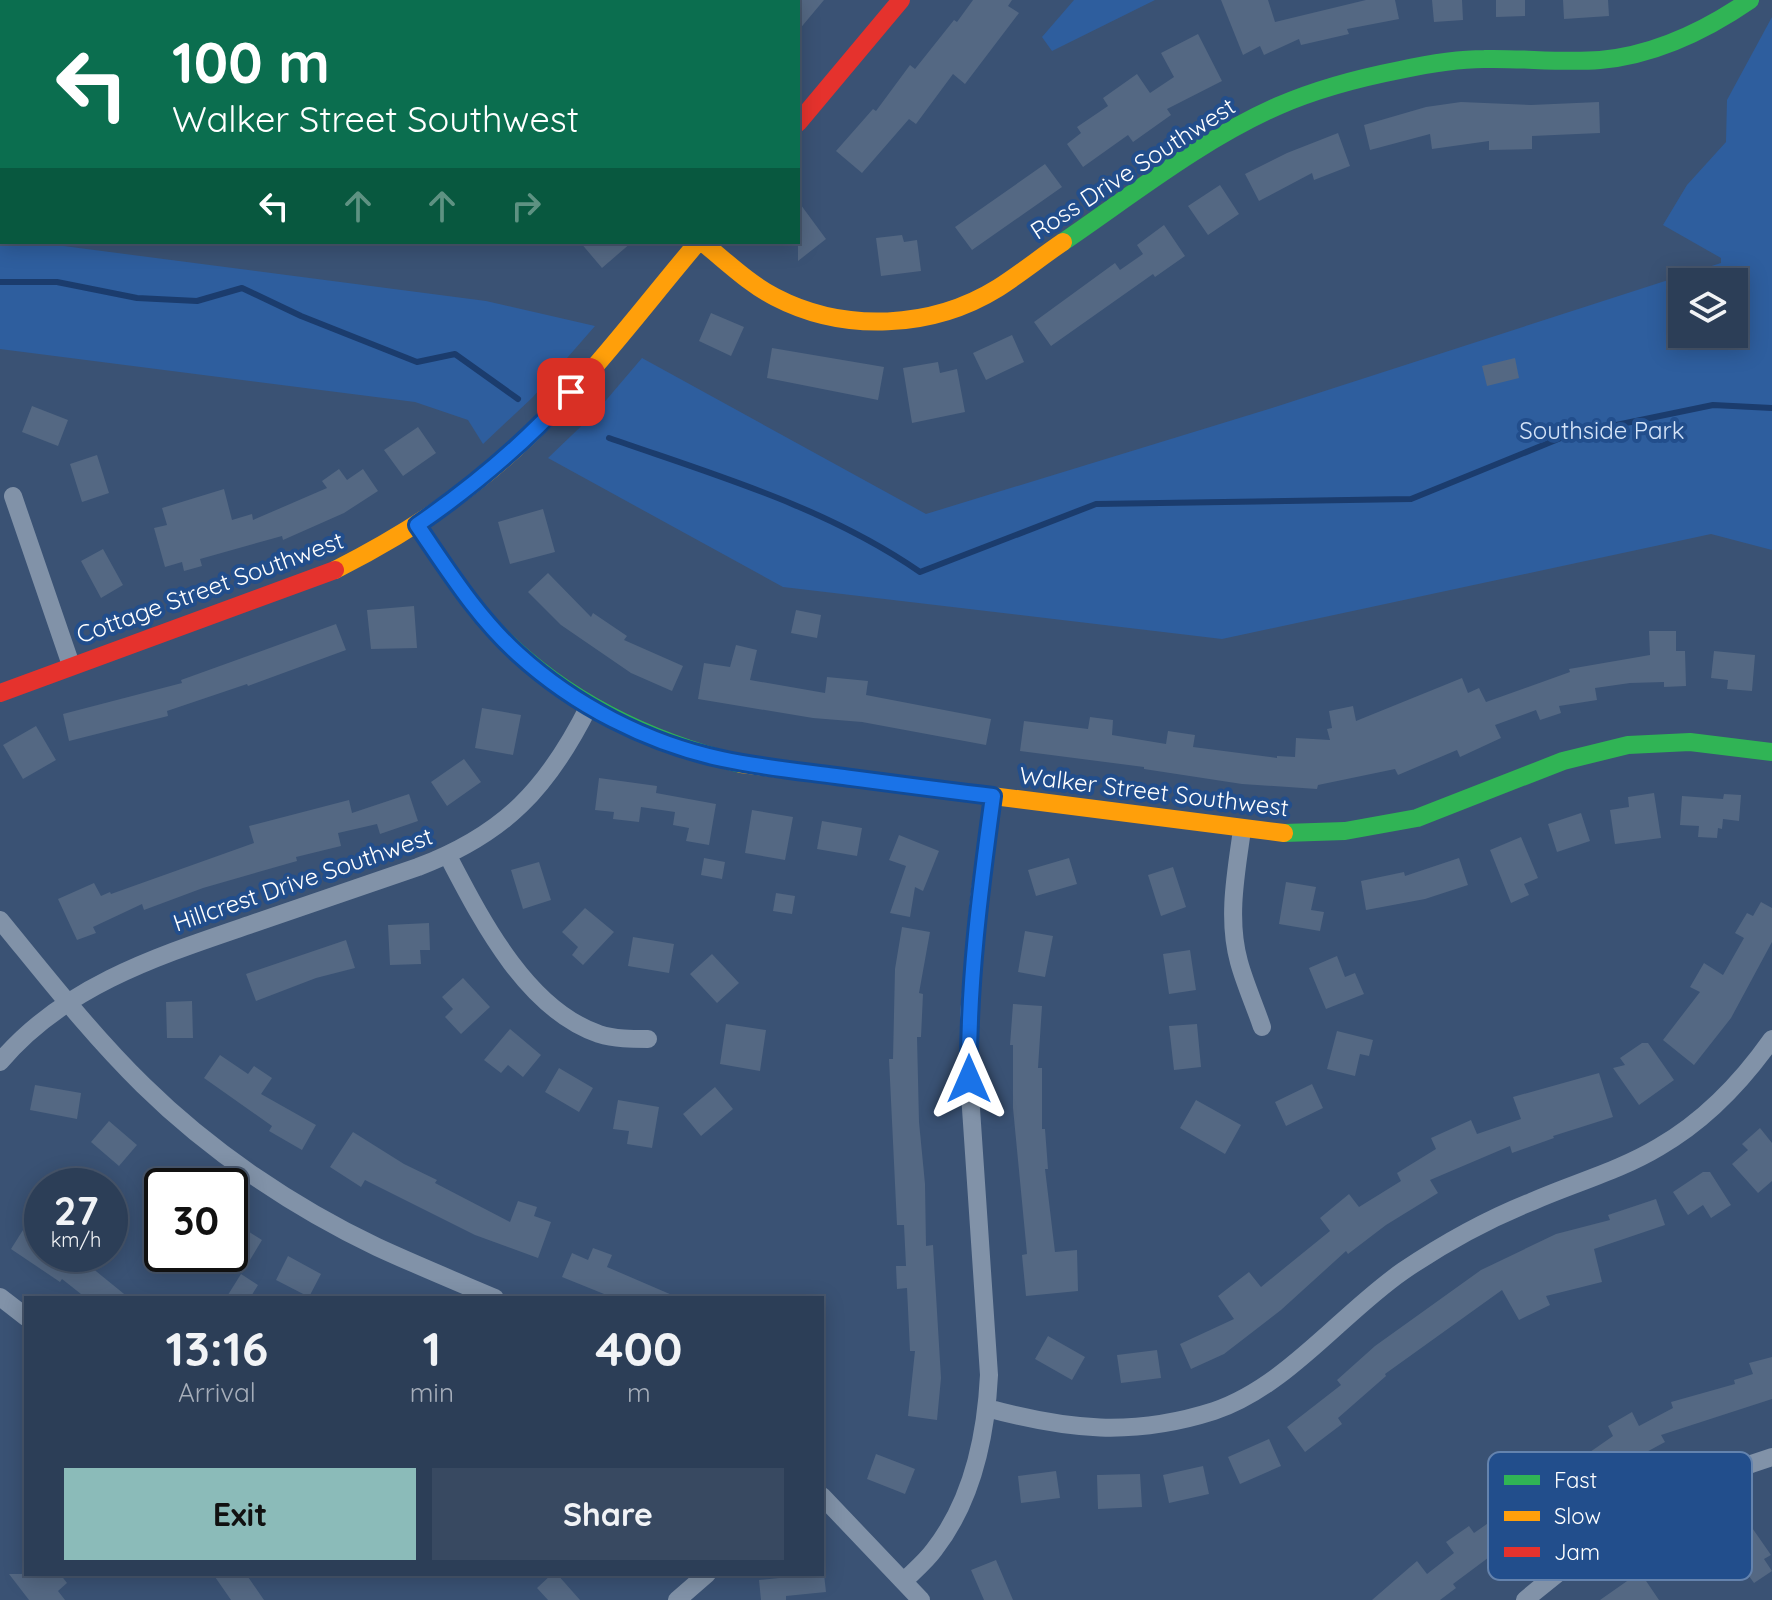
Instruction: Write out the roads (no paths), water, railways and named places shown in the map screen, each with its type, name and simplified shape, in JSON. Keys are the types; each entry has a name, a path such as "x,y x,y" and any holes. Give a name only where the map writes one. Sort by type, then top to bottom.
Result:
{"street":[{"path":"800,121 901,0"},
{"name":"Ross Drive Southwest","path":"703,244 756,286 777,299 807,311 871,323 937,315 968,304 996,289 1217,137 1276,107 1323,89 1381,73 1435,64 1482,59 1583,61 1623,57 1703,30 1750,0"},
{"name":"Cottage Street Southwest","path":"0,693 328,573 417,525 504,460 545,420 698,244"},
{"path":"13,496 71,665"},
{"name":"Walker Street Southwest","path":"417,525 487,622 537,670 589,706 645,734 717,758 1242,830 1302,834 1384,827 1439,812 1566,760 1609,748 1651,742 1694,741 1772,752"},
{"name":"Hillcrest Drive Southwest","path":"0,1062 37,1026 106,979 158,956 448,856 480,838 509,817 554,769 589,706"},
{"path":"904,1581 934,1550 953,1520 968,1488 982,1442 987,1408 989,1375 969,1079 969,1016 979,900 993,796"},
{"path":"1242,830 1233,896 1233,929 1238,961 1262,1027"},
{"path":"448,856 481,920 503,953 527,982 556,1009 579,1025 600,1034 623,1039 648,1039"},
{"path":"0,920 67,1003 145,1087 192,1129 305,1209 350,1233 491,1296"},
{"path":"987,1408 1066,1427 1104,1429 1143,1427 1182,1420 1228,1405 1276,1377 1359,1305 1449,1242 1530,1202 1620,1167 1659,1148 1695,1124 1753,1066 1772,1039"},
{"path":"0,1297 24,1315"},
{"path":"1752,1465 1772,1457"},
{"path":"824,1498 921,1600"},
{"path":"677,1600 705,1576"},
{"path":"1525,1600 1548,1580"}],"waterway":[{"path":"0,282 57,282 137,298 197,301 242,288 301,316 417,362 455,354 518,399"},
{"path":"609,438 769,494 847,529 920,572 1096,504 1411,499 1568,435 1713,405 1772,408"}],"park label":[{"name":"Southside Park","path":"1602,431"}]}
